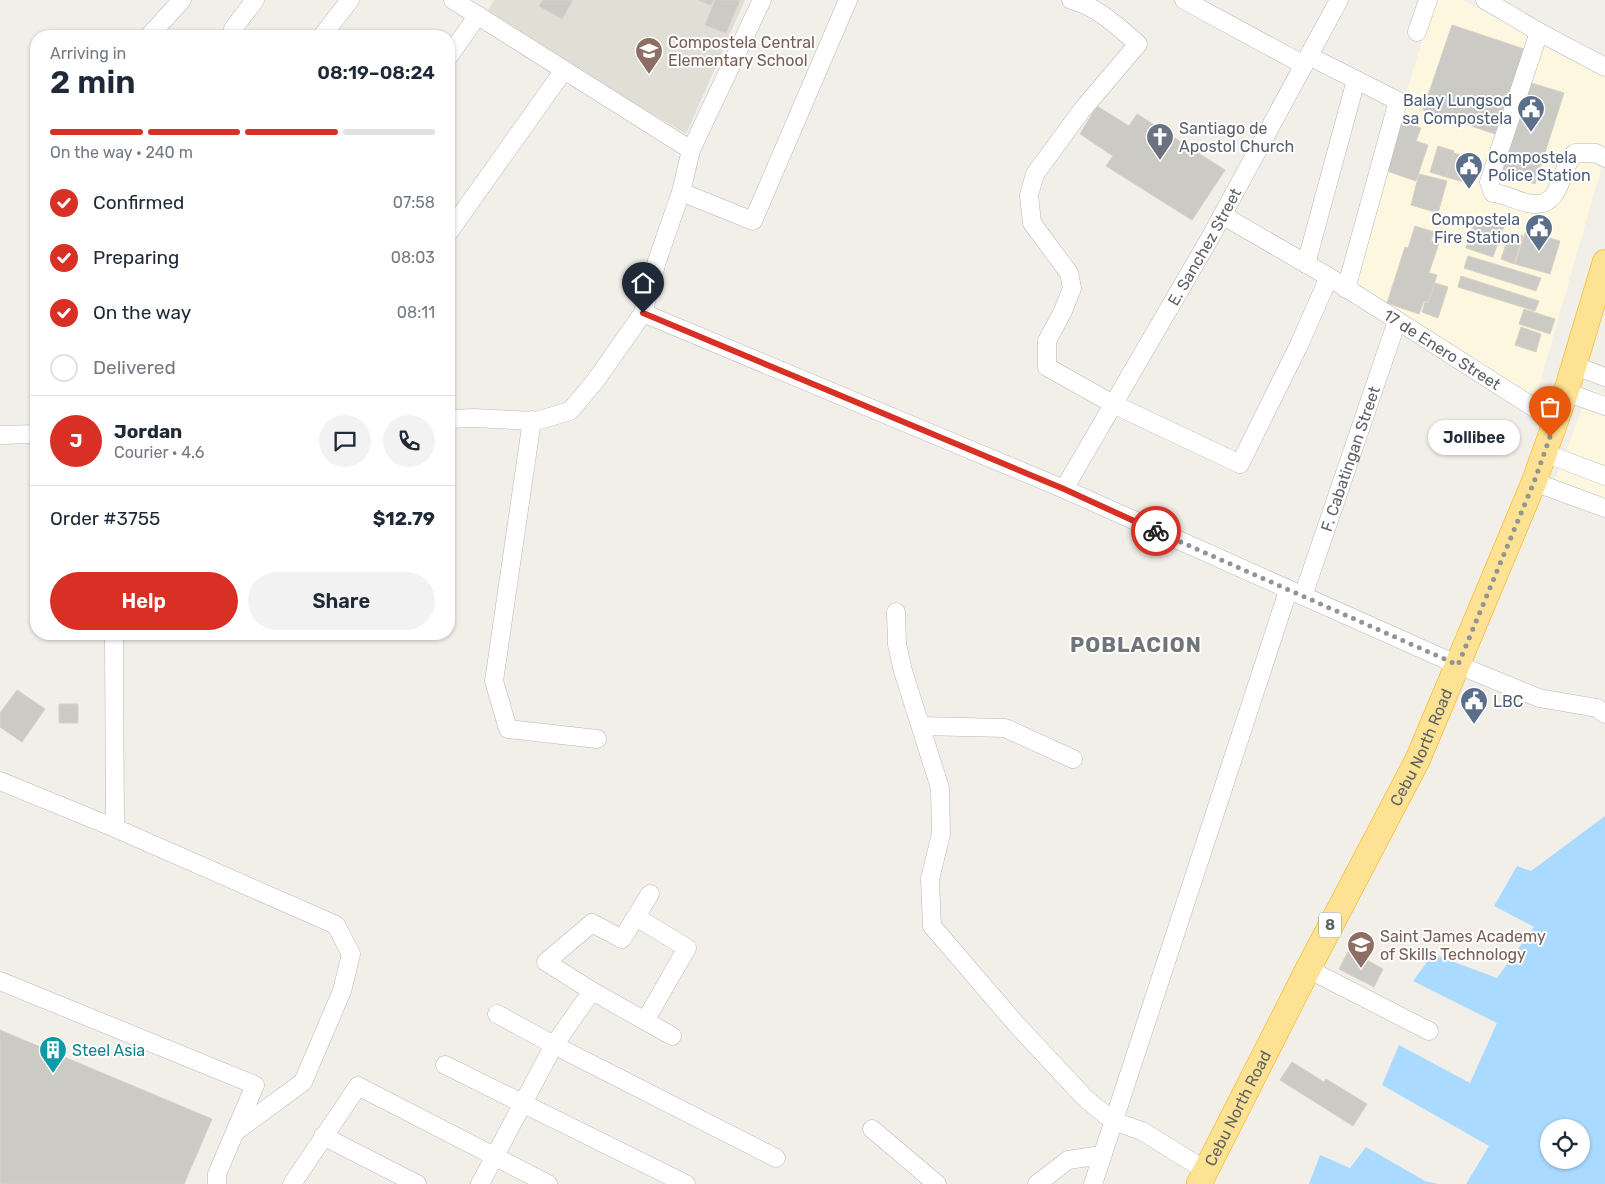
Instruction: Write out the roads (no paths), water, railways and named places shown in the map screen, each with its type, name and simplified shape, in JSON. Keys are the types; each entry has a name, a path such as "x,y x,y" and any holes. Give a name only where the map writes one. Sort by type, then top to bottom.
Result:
{"highway":[{"name":"Cebu North Road","path":"1202,1177 1308,968 1418,759 1534,482 1566,392 1605,262"}],"street":[{"path":"154,30 182,0"},
{"path":"233,29 255,0"},
{"path":"327,30 350,0"},
{"path":"453,0 691,150"},
{"path":"455,419 532,420 570,411 596,380 643,313 657,261 681,192 691,150 762,0"},
{"path":"681,192 753,221 848,0"},
{"path":"1070,0 1078,2 1106,18 1138,44 1082,110 1035,174 1029,195 1032,222 1069,272 1072,288 1063,311 1047,341 1048,367 1113,404 1240,464 1299,345 1329,278"},
{"path":"1184,0 1306,61 1356,80 1398,101 1346,289"},
{"name":"E. Sanchez Street","path":"1064,489 1222,215 1339,0"},
{"path":"1417,32 1428,0"},
{"path":"1485,0 1539,32 1605,67"},
{"path":"455,48 478,15"},
{"path":"1539,32 1489,182 1489,187 1494,193 1534,204 1541,204 1550,201 1555,195 1569,158 1575,153 1596,153 1605,158"},
{"path":"455,224 564,70"},
{"path":"1306,264 1356,80"},
{"name":"17 de Enero Street","path":"1222,215 1329,278 1555,421"},
{"path":"643,313 1064,489 1458,665 1539,698 1602,709"},
{"name":"F. Cabatingan Street","path":"1093,1184 1113,1121 1296,594 1397,321"},
{"path":"1573,365 1605,377"},
{"path":"1566,392 1605,406"},
{"path":"532,420 494,681 508,729 597,739"},
{"path":"0,435 30,434"},
{"path":"1544,453 1605,476"},
{"path":"1534,482 1605,508"},
{"path":"896,612 899,653 940,788 941,834 930,879 932,926 1016,1024 1086,1099 1113,1121 1142,1131 1202,1177"},
{"path":"114,640 115,828"},
{"path":"921,726 1005,728 1073,759"},
{"path":"0,781 115,828 336,925 352,954 342,991 303,1082 235,1132"},
{"path":"650,894 622,939 592,923 546,962 592,991 672,1036"},
{"path":"636,917 687,948 645,1021"},
{"path":"1308,968 1429,1031"},
{"path":"0,981 255,1084 217,1174 217,1184"},
{"path":"480,1184 554,1045 592,991"},
{"path":"497,1014 776,1158"},
{"path":"445,1065 686,1184"},
{"path":"292,1184 358,1086 548,1184"},
{"path":"872,1129 936,1184"},
{"path":"323,1136 417,1184"},
{"path":"1037,1184 1068,1160 1102,1155"}],"water":[{"path":"1605,816 1605,1184 1466,1184 1489,1146 1382,1085 1399,1045 1470,1083 1497,1023 1413,981 1433,954 1497,978 1534,927 1494,906 1517,866 1531,871"},
{"path":"1366,1147 1425,1181 1438,1184 1309,1184 1320,1155 1350,1168"}],"place":[{"name":"Compostela Central Elementary School","path":"649,75"},
{"name":"Balay Lungsod sa Compostela","path":"1531,133"},
{"name":"Santiago de Apostol Church","path":"1160,161"},
{"name":"Compostela Police Station","path":"1469,190"},
{"name":"Compostela Fire Station","path":"1539,252"},
{"name":"Jollibee","path":"1550,437"},
{"name":"LBC","path":"1474,725"},
{"name":"Saint James Academy of Skills Technology","path":"1361,969"},
{"name":"Steel Asia","path":"53,1074"}],"district":[{"name":"POBLACION","path":"1136,644"}]}
